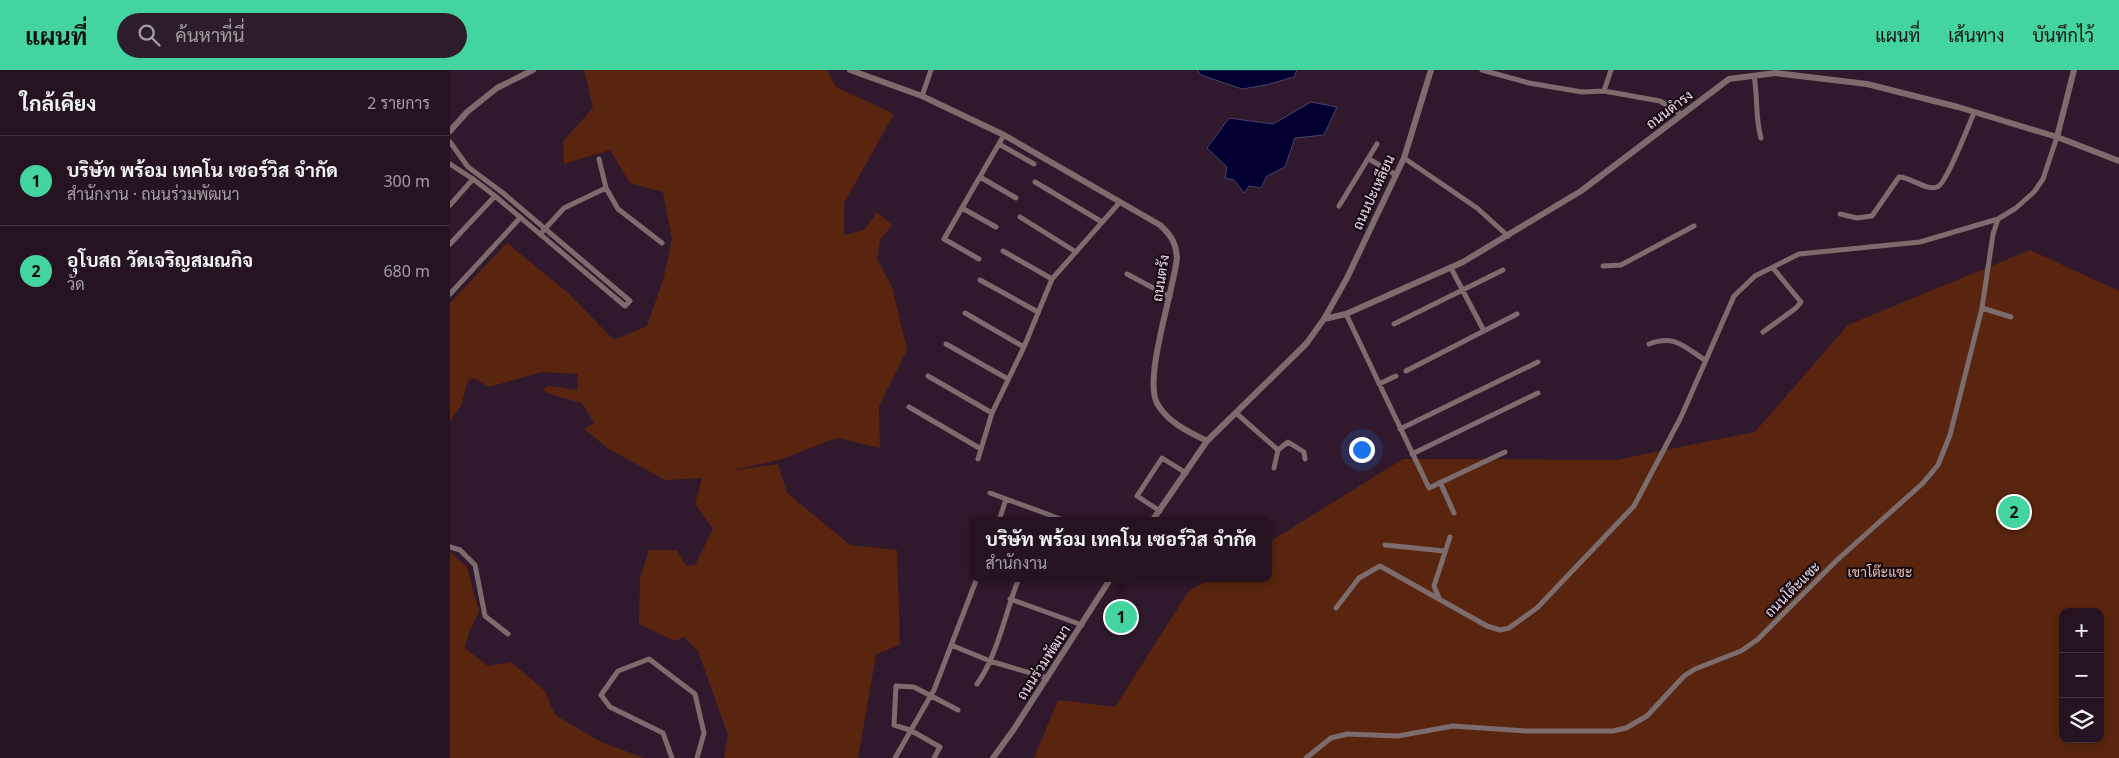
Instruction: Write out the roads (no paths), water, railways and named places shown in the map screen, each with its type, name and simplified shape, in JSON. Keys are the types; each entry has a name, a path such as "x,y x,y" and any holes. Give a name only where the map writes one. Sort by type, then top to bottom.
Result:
{"street":[{"path":"450,132 467,112 496,88 533,70"},
{"name":"ถนนตรัง","path":"850,70 922,96 1004,134 1160,225 1173,239 1178,258 1156,361 1153,394 1157,404 1166,415 1180,426 1207,441"},
{"path":"922,96 931,70"},
{"name":"ถนนปะเหลียน","path":"1324,319 1347,278 1404,158 1431,70"},
{"path":"1482,70 1529,82 1582,92 1604,90 1660,101 1682,114"},
{"path":"1604,90 1611,70"},
{"path":"1336,608 1359,578 1380,566 1487,626 1500,630 1509,628 1538,608 1634,506 1680,417 1734,296 1755,276 1799,254 1920,242 1998,219 2016,208 2034,192 2043,179 2057,138 2074,70"},
{"name":"ถนนดำรง","path":"1324,319 1346,314 1451,268 1508,236 1582,191 1729,79 1775,73 1868,84 2057,138 2119,161"},
{"path":"1754,76 1757,93 1756,115 1761,138"},
{"path":"1840,214 1857,218 1872,216 1876,213 1899,177 1930,187 1936,188 1940,185 1951,166 1974,113"},
{"path":"979,259 944,239 1004,134"},
{"path":"450,142 468,167 630,301 625,306 495,196 474,179 450,164"},
{"path":"999,144 1034,164"},
{"path":"1339,206 1377,144"},
{"path":"1404,158 1477,208 1508,236"},
{"path":"599,159 606,188 618,209 662,243"},
{"path":"1369,159 1396,175"},
{"path":"980,177 1016,198"},
{"path":"450,205 474,179"},
{"path":"1035,182 1102,222"},
{"path":"539,234 564,208 606,188"},
{"path":"450,244 495,196"},
{"path":"978,459 992,413 1024,347 1052,279 1120,202"},
{"path":"962,208 996,227"},
{"path":"1020,217 1076,252"},
{"path":"450,294 520,218"},
{"name":"ถนนโต๊ะแซะ","path":"1306,758 1331,738 1347,734 1398,736 1453,726 1526,731 1613,731 1626,728 1647,716 1684,676 1695,669 1741,651 1757,640 1842,555 1923,483 1938,465 1950,435 1982,308 1993,234 1998,219"},
{"path":"1603,266 1621,265 1694,226"},
{"path":"1003,250 1052,279"},
{"path":"1451,268 1484,331"},
{"path":"1762,332 1796,308 1801,302 1773,268"},
{"path":"1394,324 1503,270"},
{"path":"1127,274 1170,297"},
{"path":"980,280 1038,312"},
{"path":"1982,308 2011,317"},
{"path":"965,313 1024,347"},
{"path":"1346,314 1429,488 1504,452"},
{"path":"1406,371 1517,314"},
{"path":"1155,517 1207,441 1306,344 1324,319"},
{"path":"1649,344 1662,339 1673,341 1705,360"},
{"path":"946,344 1008,379"},
{"path":"1400,429 1538,362"},
{"path":"928,376 992,413"},
{"path":"1379,384 1396,376"},
{"path":"1412,454 1538,393"},
{"path":"909,407 981,450"},
{"path":"1236,413 1278,450"},
{"path":"1274,468 1278,450 1288,442 1304,452 1305,459"},
{"path":"1160,511 1137,496 1162,458 1186,473"},
{"path":"1440,482 1454,513"},
{"path":"990,494 1055,517"},
{"path":"1000,517 1006,499"},
{"path":"1439,598 1434,586 1450,537"},
{"path":"1385,545 1444,551"},
{"path":"450,547 460,550 475,565 485,616 508,634"},
{"path":"895,758 931,694 975,582"},
{"path":"977,684 984,675 990,661 1017,582"},
{"name":"ถนนร่วมพัฒนา","path":"994,758 1082,625 1107,582"},
{"path":"1010,599 1082,625"},
{"path":"951,645 990,661 1047,678"},
{"path":"672,758 663,733 610,707 601,694 618,671 649,659 695,694 704,733 698,758"},
{"path":"934,758 940,748 910,730 894,725 896,686 914,687 931,694 958,710"}],"place":[{"name":"อุโบสถ วัดเจริญสมณกิจ","path":"2014,512"},
{"name":"บริษัท พร้อม เทคโน เซอร์วิส จำกัด","path":"1121,617"}],"park label":[{"name":"เขาโต๊ะแซะ","path":"1880,571"}]}
